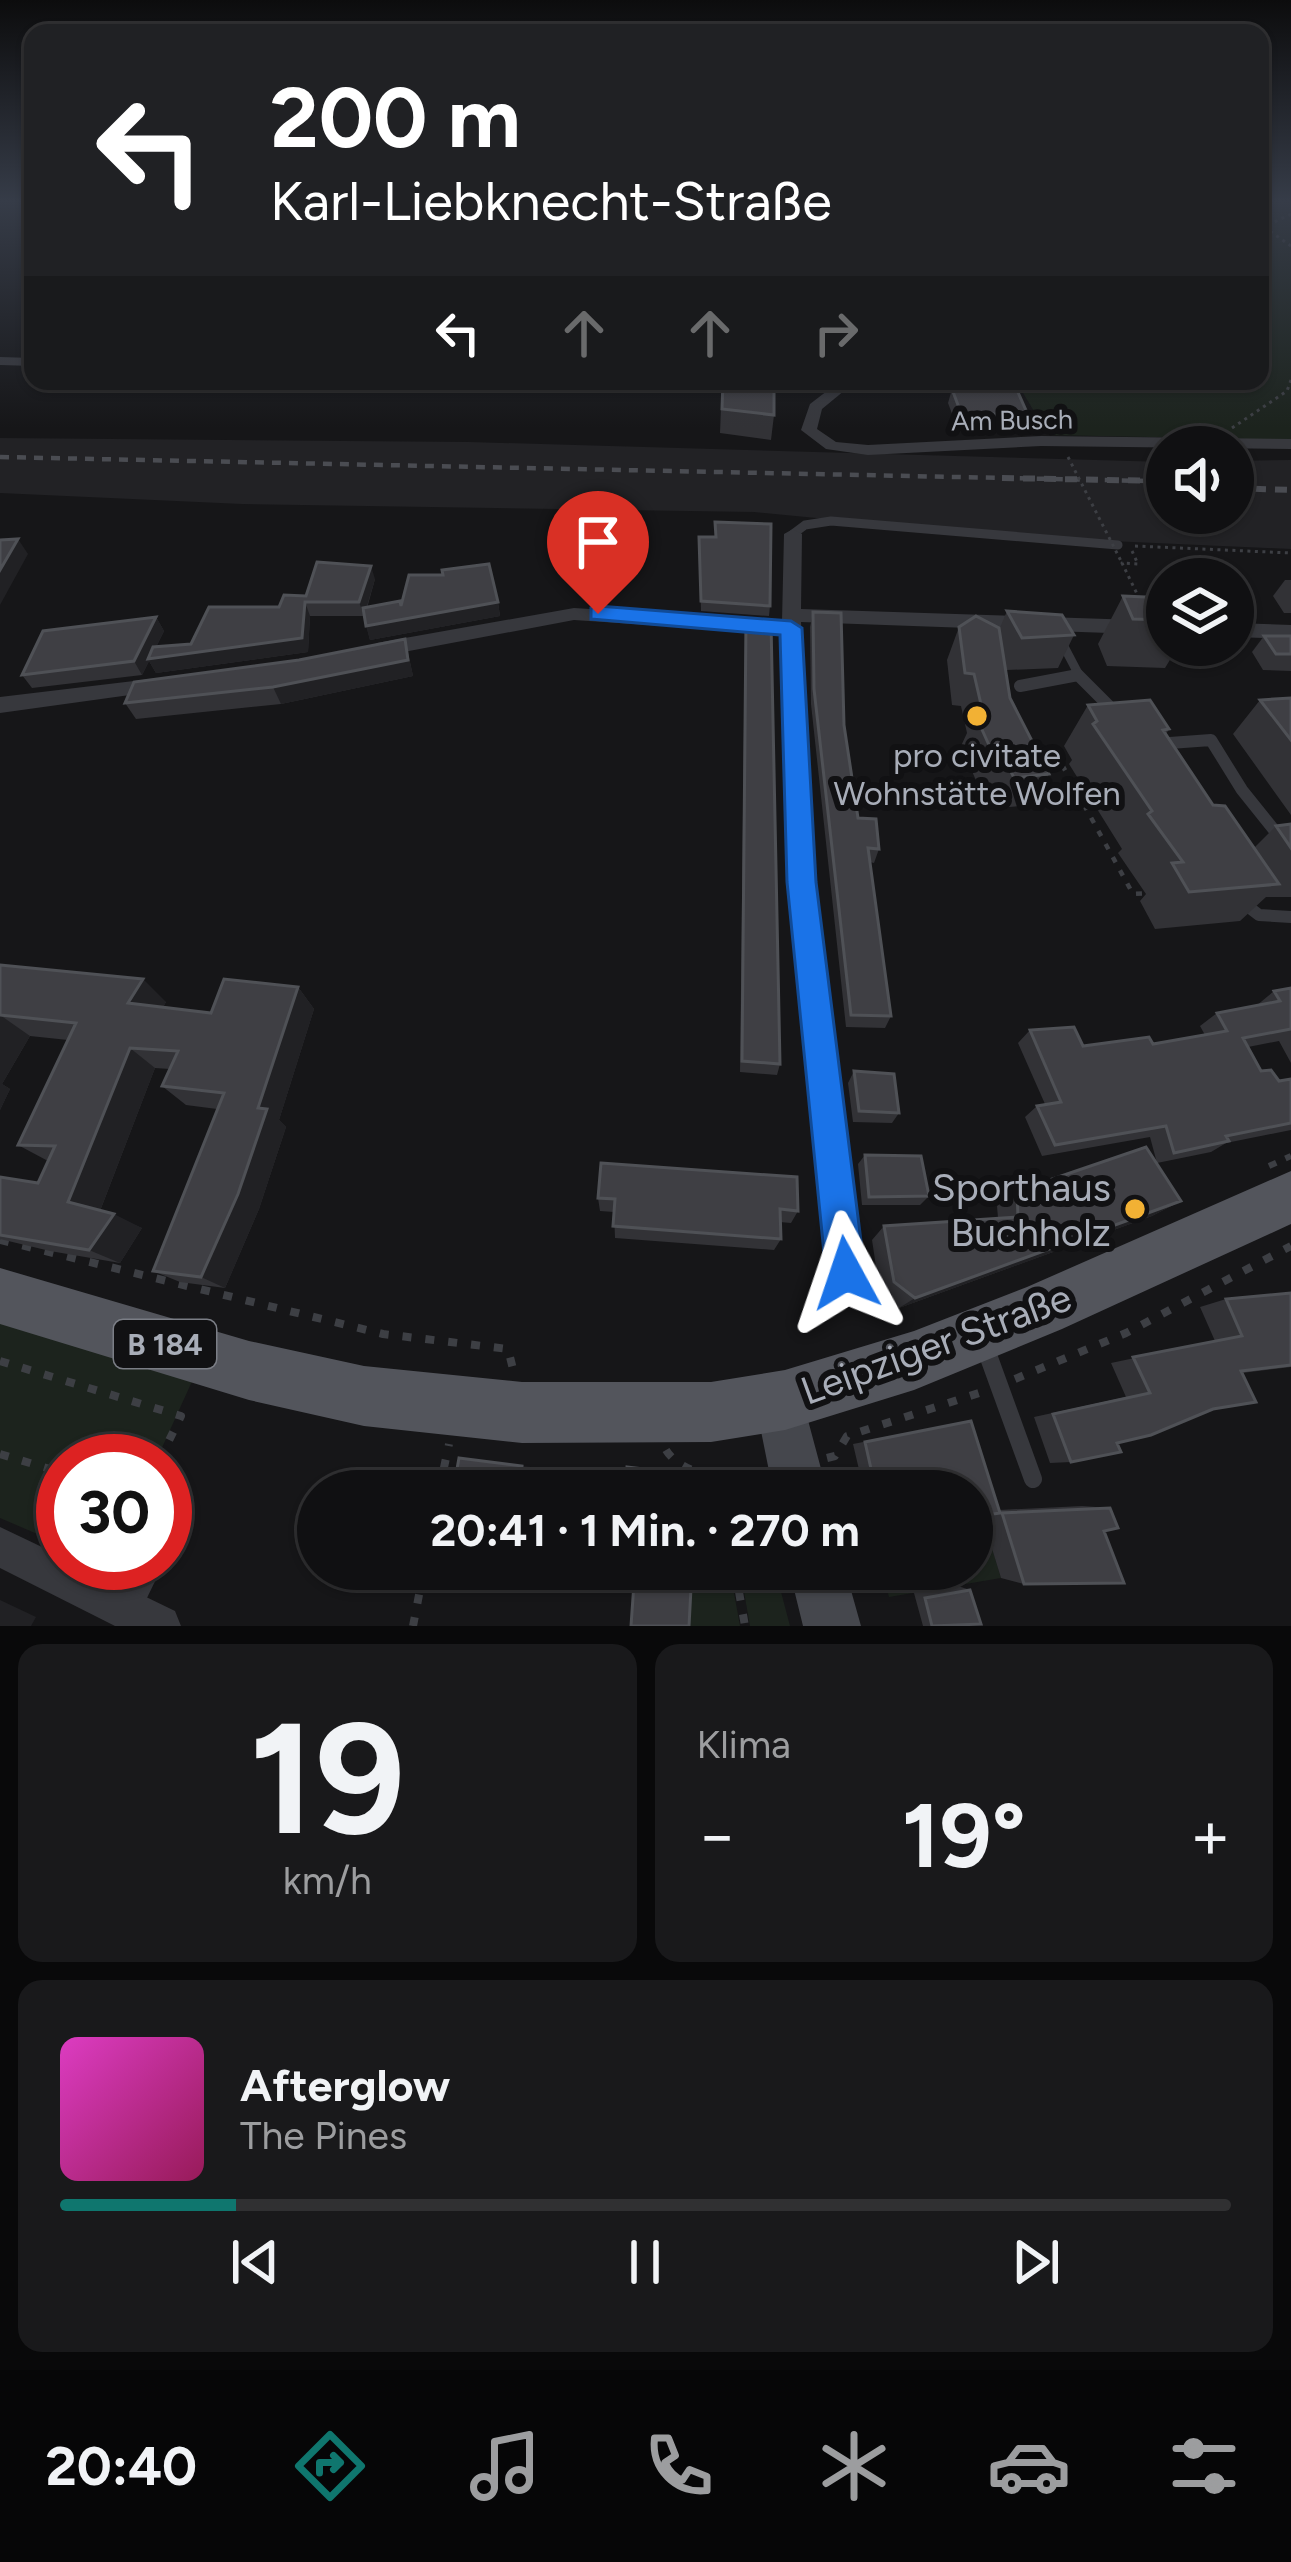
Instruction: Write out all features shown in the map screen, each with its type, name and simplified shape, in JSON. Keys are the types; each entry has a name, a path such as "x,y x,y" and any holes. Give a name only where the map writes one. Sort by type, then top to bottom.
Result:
{"main road":[{"name":"Leipziger Straße","path":"0,1296 330,1389 523,1413 676,1414 780,1401 856,1379 990,1358 1172,1255 1291,1197"}],"street":[{"name":"Am Busch","path":"837,390 815,407 809,430 819,441 868,450 1040,442 1146,444"},
{"name":"Am Busch","path":"1254,444 1291,444"},
{"path":"793,534 791,622 802,882 838,1285"},
{"path":"355,655 574,614 1146,628"},
{"path":"1254,631 1291,632"},
{"path":"0,705 182,682"},
{"path":"780,1401 810,1470"},
{"path":"0,1547 145,1618"},
{"path":"823,1590 832,1626"}],"lane":[{"path":"793,534 805,525 831,521 1118,545"},
{"path":"1055,625 1078,675 1129,728"},
{"path":"1020,686 1078,675"},
{"path":"1156,765 1143,745 1211,740 1242,790 1291,851"},
{"path":"1231,886 1244,905 1259,915 1291,916"},
{"path":"990,1358 1033,1479"}],"path":[{"path":"1236,426 1287,391 1291,380"},
{"path":"1068,457 1146,603"},
{"path":"1122,563 1138,564 1129,546 1291,553"},
{"path":"1055,752 1133,894 1153,892"},
{"path":"0,1240 383,1334 508,1349 523,1413"},
{"path":"811,1470 848,1436 990,1358 1126,1333 1291,1246"},
{"path":"0,1361 181,1416 172,1434"},
{"path":"444,1470 455,1408"},
{"path":"0,1454 36,1465"},
{"path":"412,1626 420,1590"},
{"path":"739,1590 745,1626"}],"shaded area":[{"path":"1269,276 1291,276 1291,440 1254,439 1254,426 1146,426 1146,437 1048,435 1021,390 1269,390"},
{"path":"0,438 469,442 1146,461 1146,534 1254,534 1254,461 1291,460 1291,549 1002,536 754,512 242,504 0,493"},
{"path":"0,1319 194,1377 168,1434 36,1434 36,1533 0,1518"},
{"path":"993,1551 1001,1578 993,1579"},
{"path":"688,1590 734,1593 740,1626 686,1626"},
{"path":"744,1590 781,1590 790,1626 750,1626"},
{"path":"887,1590 930,1590 889,1597"}],"building":[{"path":"723,390 774,390 774,415 722,409"},
{"path":"952,390 1017,390 1028,415 961,413"},
{"path":"715,522 771,524 770,606 701,601 699,537 716,537"},
{"path":"18,539 0,570 0,540"},
{"path":"317,562 371,566 359,602 305,602 302,638 148,659 153,647 191,644 209,607 279,607 284,595 306,596"},
{"path":"489,564 498,602 366,626 363,608 400,601 401,606 409,575 443,575 442,570"},
{"path":"1123,596 1146,597 1146,619 1133,619"},
{"path":"1007,611 1062,615 1074,635 1022,638"},
{"path":"813,612 841,613 844,725 858,818 876,819 879,849 868,848 891,1016 851,1015 814,689"},
{"path":"976,616 999,628 1010,698 1049,774 1014,778 1002,753 993,754 975,714 983,713 974,674 965,673 959,627"},
{"path":"156,617 134,661 22,675 43,631"},
{"path":"746,621 771,623 780,1064 742,1061"},
{"path":"1264,636 1291,636 1291,654 1276,654"},
{"path":"405,639 408,660 273,687 125,703 134,682 299,660"},
{"path":"1291,698 1291,740 1260,700"},
{"path":"1150,700 1169,729 1163,730 1213,805 1225,806 1279,884 1189,892 1172,863 1183,862 1093,724 1097,721 1088,705"},
{"path":"1291,824 1291,848 1276,826"},
{"path":"0,965 143,979 128,1003 211,1013 224,979 298,987 258,1108 267,1109 238,1194 201,1277 153,1271 224,1093 162,1086 178,1051 130,1048 68,1202 114,1214 89,1250 0,1235 0,1177 38,1183 55,1146 18,1145 76,1023 0,1015"},
{"path":"1291,988 1291,1029 1243,1038 1261,1071 1271,1070 1279,1081 1291,1079 1291,1123 1174,1153 1166,1126 1055,1145 1037,1106 1061,1102 1030,1030 1074,1027 1083,1046 1149,1037 1153,1044 1227,1031 1217,1013 1280,1001 1274,991"},
{"path":"854,1071 894,1074 899,1113 859,1111"},
{"path":"1146,1147 1181,1201 915,1298 894,1282 884,1226 1018,1217 1017,1191"},
{"path":"865,1155 921,1156 929,1196 869,1197"},
{"path":"601,1163 797,1177 798,1211 780,1209 781,1239 613,1226 615,1199 598,1198"},
{"path":"1291,1293 1291,1365 1241,1371 1256,1402 1213,1409 1151,1435 1117,1443 1121,1452 1071,1462 1053,1414 1150,1393 1133,1357 1242,1336 1226,1299"},
{"path":"971,1421 986,1470 871,1470 865,1442"},
{"path":"459,1458 522,1466 522,1470 457,1470"},
{"path":"1110,1508 1118,1528 1104,1531 1124,1583 1024,1584 1002,1513"},
{"path":"634,1590 691,1590 689,1626 631,1626"},
{"path":"970,1590 981,1624 932,1626 925,1598"}],"railway":[{"path":"0,457 1021,478"},
{"path":"1002,478 1021,478"},
{"path":"1021,478 1146,481"},
{"path":"1021,478 1146,481"},
{"path":"1254,489 1291,490"}],"place":[{"name":"pro civitate Wohnstätte Wolfen","path":"977,716"},
{"name":"Sporthaus Buchholz","path":"1135,1209"}],"route":[{"path":"598,614 791,628 802,882 846,1273"}]}
